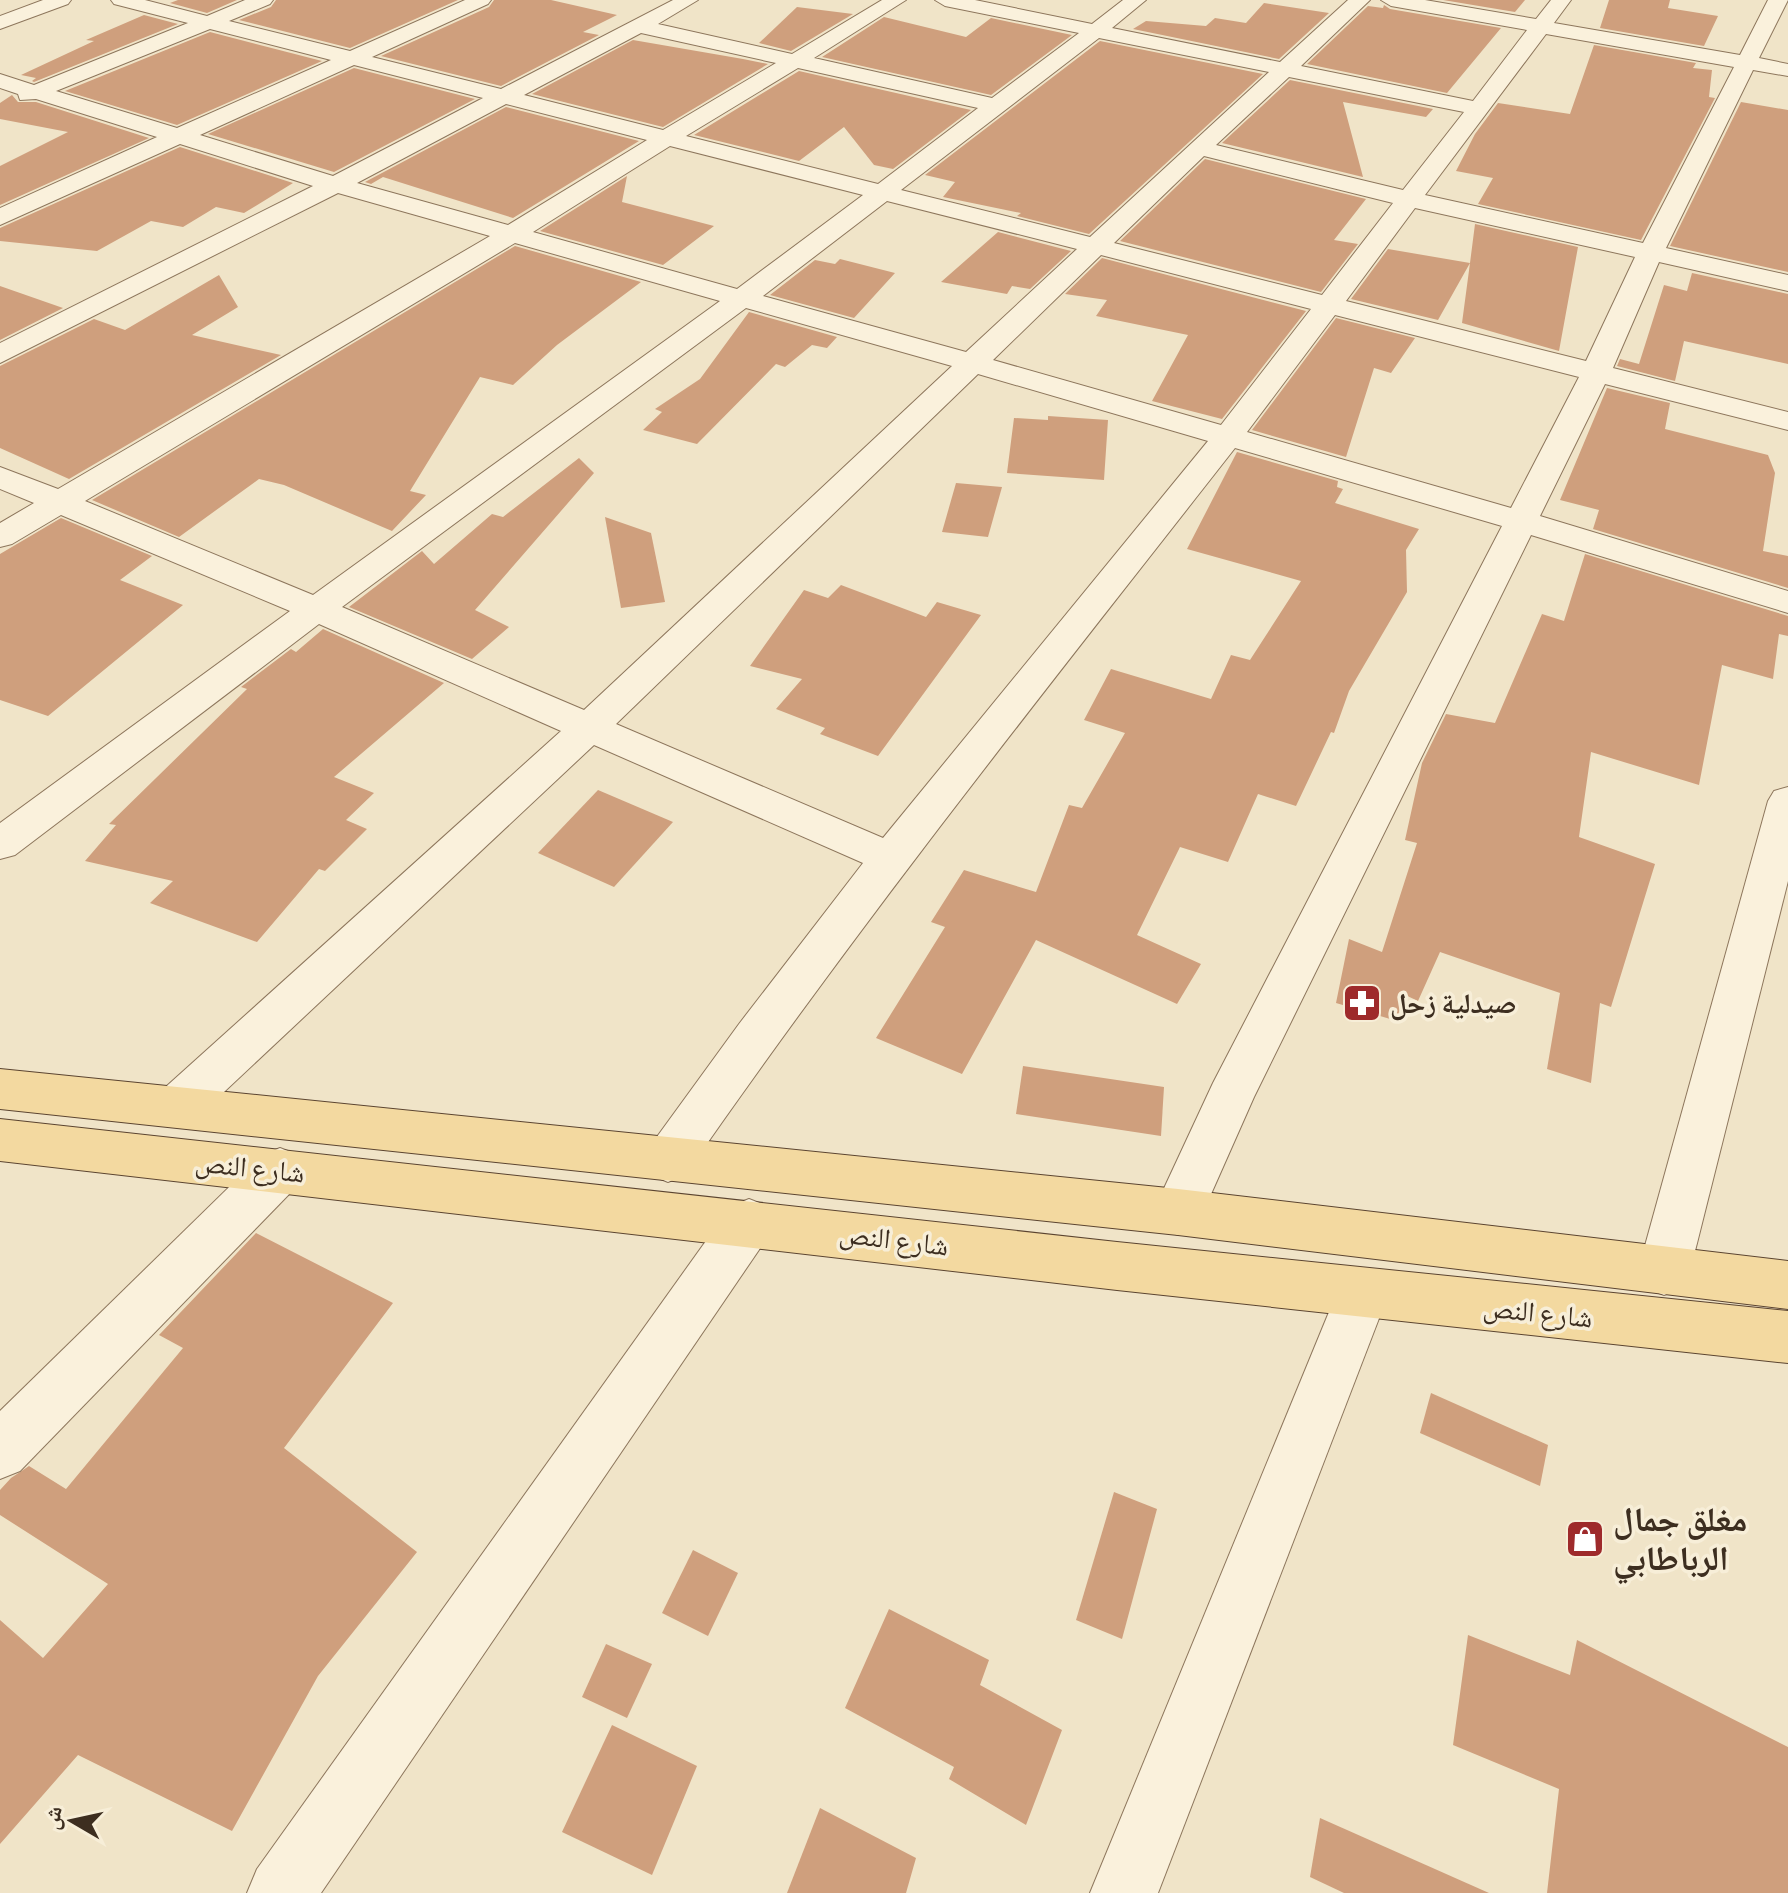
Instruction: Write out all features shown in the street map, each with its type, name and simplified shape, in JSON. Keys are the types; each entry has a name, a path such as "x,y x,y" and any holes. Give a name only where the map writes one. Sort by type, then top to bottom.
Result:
{"main road":[{"name":"شارع النص","path":"0,1089 1178,1212 1788,1285"},
{"name":"شارع النص","path":"0,1140 749,1222 1362,1295 1788,1337"}],"street":[{"path":"0,23 61,0"},
{"path":"121,0 1788,421"},
{"path":"0,107 263,0"},
{"path":"0,217 481,0"},
{"path":"0,354 335,185 688,0"},
{"path":"0,537 514,233 896,0"},
{"path":"945,0 1476,108"},
{"path":"0,844 744,297 993,105 1136,0"},
{"path":"176,1107 588,728 1199,148 1360,0"},
{"path":"1391,0 1551,13 1747,63 1788,70"},
{"path":"1178,1212 1230,1097 1518,520 1596,372 1651,252 1778,0"},
{"path":"668,1160 755,1037 890,858 1227,438 1551,13"},
{"path":"639,26 993,105"},
{"path":"0,81 335,185 744,297 1518,520 1788,602"},
{"path":"1199,148 1409,199 1788,283"},
{"path":"0,477 316,609 890,858"},
{"path":"1664,1271 1788,801"},
{"path":"0,1451 280,1170"},
{"path":"281,1893 749,1222"},
{"path":"1124,1893 1362,1295"}],"building":[{"path":"178,0 237,0 207,13 170,3"},
{"path":"276,0 458,0 350,48 239,20 271,7"},
{"path":"494,0 551,0 617,15 583,32 599,35 501,86 381,56 489,7"},
{"path":"1443,0 1525,0 1515,12"},
{"path":"1609,0 1670,0 1668,8 1718,16 1704,46 1600,28"},
{"path":"1264,3 1329,13 1279,59 1133,29 1146,21 1206,26 1215,18 1246,23"},
{"path":"1384,5 1390,9 1501,28 1447,93 1307,64 1368,6 1383,8"},
{"path":"797,7 853,14 791,51 759,43"},
{"path":"144,15 178,24 34,82 36,78 21,75 94,41 86,40"},
{"path":"884,17 966,37 991,18 1072,35 991,95 822,57"},
{"path":"210,32 322,61 177,125 65,91"},
{"path":"633,40 768,64 663,127 532,94"},
{"path":"1100,41 1263,74 1089,234 1017,216 1021,213 943,197 955,182 925,175"},
{"path":"1594,45 1696,63 1693,68 1712,70 1709,97 1715,98 1641,240 1478,204 1493,178 1456,171 1475,134 1498,103 1570,114"},
{"path":"354,68 475,99 334,172 208,134"},
{"path":"799,71 971,110 893,169 874,165 844,127 799,161 694,135"},
{"path":"1290,80 1433,109 1426,117 1343,102 1363,177 1222,143"},
{"path":"12,95 18,102 36,102 149,138 0,205 0,166 68,132 0,119 0,103"},
{"path":"1741,102 1788,110 1788,272 1670,246"},
{"path":"506,107 639,141 513,218 383,177 371,184 365,182"},
{"path":"180,147 293,183 244,213 216,207 183,227 151,221 97,251 0,241 0,228"},
{"path":"1205,159 1366,199 1334,240 1358,244 1321,292 1120,241"},
{"path":"627,176 622,202 714,226 663,265 540,231"},
{"path":"1475,224 1578,247 1559,351 1462,323"},
{"path":"998,232 1071,251 1030,289 1012,286 1007,294 941,282"},
{"path":"515,246 641,282 557,345 513,385 480,377 410,491 426,495 392,531 284,485 259,479 179,537 92,500"},
{"path":"1388,249 1470,263 1438,320 1351,299"},
{"path":"1102,258 1306,311 1222,419 1152,401 1188,335 1096,316 1107,300 1065,294"},
{"path":"840,259 895,273 854,318 770,295 815,260 835,264"},
{"path":"1692,273 1788,294 1788,364 1684,341 1675,381 1617,366 1620,359 1639,364 1664,285 1687,291"},
{"path":"219,275 238,307 192,335 281,355 69,479 0,448 0,366 94,319 125,330"},
{"path":"0,286 63,308 0,340"},
{"path":"749,312 837,337 827,348 812,345 785,367 776,364 697,444 643,430 662,412 655,409 700,379"},
{"path":"1336,318 1415,338 1391,373 1374,368 1346,457 1252,430"},
{"path":"1607,388 1670,403 1665,429 1768,455 1775,473 1763,551 1788,556 1788,588 1593,529 1599,510 1560,500"},
{"path":"1048,416 1108,420 1104,480 1007,473 1014,418 1048,420"},
{"path":"1237,452 1338,481 1337,487 1343,489 1335,503 1419,529 1406,550 1407,592 1349,691 1334,733 1331,732 1296,806 1258,794 1228,862 1180,847 1137,935 1201,964 1177,1004 1036,940 962,1074 876,1038 945,927 931,922 964,870 1036,892 1069,805 1082,808 1125,733 1084,720 1111,669 1211,699 1231,655 1250,660 1301,581 1187,549"},
{"path":"579,458 594,473 475,610 509,627 472,659 349,607 422,551 434,564 492,514 503,517"},
{"path":"956,483 1002,487 988,537 942,532"},
{"path":"605,517 651,533 665,602 621,608"},
{"path":"61,518 152,556 120,580 183,605 48,716 0,700 0,554"},
{"path":"1585,554 1788,616 1788,636 1779,634 1773,679 1722,665 1699,785 1591,752 1579,837 1655,864 1611,1007 1600,1003 1591,1083 1547,1069 1560,993 1440,952 1418,1001 1403,994 1397,1021 1336,1003 1349,939 1382,952 1417,843 1405,840 1422,763 1446,714 1495,723 1542,614 1564,621"},
{"path":"841,585 926,617 937,602 981,615 878,756 820,734 825,728 776,709 802,679 750,666 804,590 828,598"},
{"path":"323,629 444,683 334,777 374,793 346,820 367,829 325,871 319,869 257,942 150,903 173,881 85,861 116,825 109,824 247,689 241,687 291,649 296,652"},
{"path":"598,790 673,822 614,887 538,853"},
{"path":"1023,1066 1164,1087 1161,1136 1016,1114"},
{"path":"256,1233 393,1303 284,1448 417,1552 318,1676 232,1831 78,1755 0,1844 0,1620 43,1658 108,1584 0,1515 0,1490 29,1466 66,1489 183,1348 159,1335"},
{"path":"1431,1393 1548,1445 1540,1486 1420,1433"},
{"path":"1114,1492 1157,1509 1122,1639 1076,1620"},
{"path":"693,1550 738,1573 708,1636 662,1613"},
{"path":"889,1609 989,1660 980,1685 1062,1730 1026,1825 949,1779 954,1767 845,1708"},
{"path":"1468,1635 1570,1675 1577,1640 1788,1747 1788,1893 1547,1893 1559,1789 1453,1745"},
{"path":"606,1644 652,1664 627,1718 582,1697"},
{"path":"612,1725 697,1766 652,1875 562,1832"},
{"path":"820,1808 916,1858 906,1893 787,1893"},
{"path":"1320,1818 1489,1893 1344,1893 1310,1877"}],"place":[{"name":"صيدلية زحل","path":"1362,1003"},
{"name":"مغلق جمال الرباطابي","path":"1585,1539"}]}
